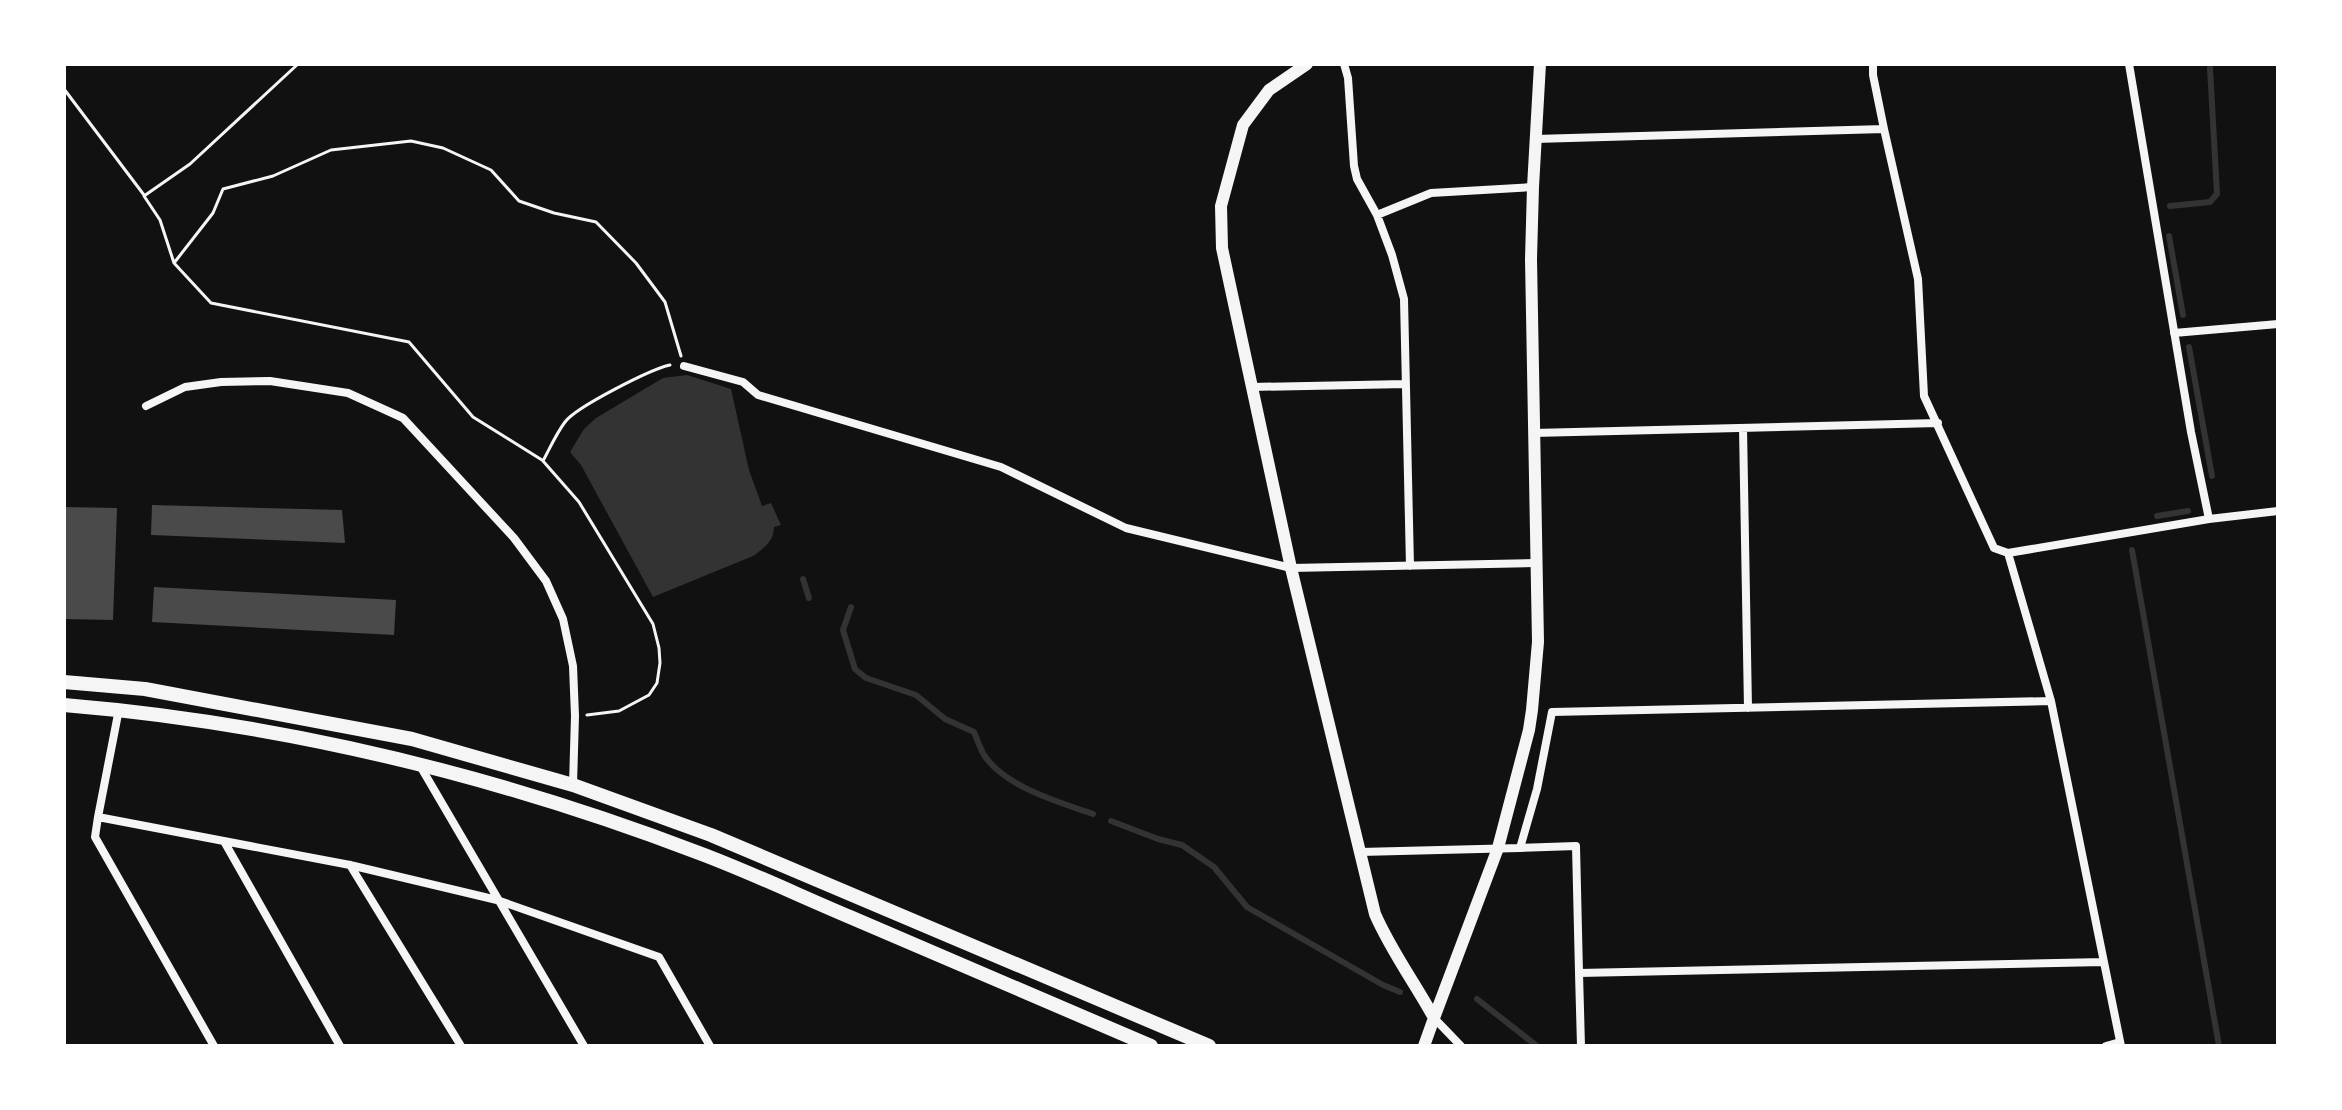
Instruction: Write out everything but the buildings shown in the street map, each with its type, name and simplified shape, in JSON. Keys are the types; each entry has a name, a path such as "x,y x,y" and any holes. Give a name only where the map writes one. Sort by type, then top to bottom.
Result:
{"main road":[{"path":"64,682 145,689 397,736 573,785 711,835 1209,1046"},
{"path":"64,705 119,709 278,732 418,763 558,804 700,853 1151,1046"}],"street":[{"path":"1307,64 1269,90 1243,125 1221,206 1222,248 1291,568 1375,914 1386,939 1434,1018 1461,1046"},
{"path":"1344,64 1348,78 1357,179 1377,215 1404,299 1410,566"},
{"path":"1424,1046 1498,848 1532,710 1538,642 1533,433 1533,187 1540,64"},
{"path":"1873,64 1884,129 1918,279 1924,396 1994,548 2008,553 2209,519 2278,511"},
{"path":"2129,64 2191,432 2209,519"},
{"path":"1535,139 1884,129"},
{"path":"1377,215 1431,193 1533,187"},
{"path":"2174,333 2278,324"},
{"path":"684,366 743,382 758,395 1001,467 1126,528 1291,568 1536,563"},
{"path":"146,406 185,387 221,382 270,381 348,393 403,418 514,538 546,581 563,619 573,666 573,785"},
{"path":"1252,387 1406,384"},
{"path":"1533,433 1938,423"},
{"path":"1743,428 1748,708"},
{"path":"2008,553 2051,701 2121,1044 2106,1046"},
{"path":"1520,848 1537,789 1552,712 2051,701"},
{"path":"119,709 95,837 214,1046"},
{"path":"418,763 584,1046"},
{"path":"98,817 350,865 497,900 659,957 710,1046"},
{"path":"225,843 340,1046"},
{"path":"1360,852 1576,846 1581,1046"},
{"path":"350,865 461,1046"},
{"path":"1579,973 2104,962"}],"path":[{"path":"144,196 190,164 298,64"},
{"path":"64,89 160,220 174,263 211,303 409,342 473,417 543,461 579,502 653,624 660,663 657,683 649,695 619,711 575,716"},
{"path":"174,263 213,213 223,189 273,176 331,150 411,141 443,148 491,170 519,201 596,222 636,263 665,302 684,366 667,365 572,414 543,461"}],"shaded area":[{"path":"687,375 731,389 749,470 762,506 771,503 781,525 774,527 770,540 753,556 653,597 581,465 570,452 584,429 596,418 663,378"}],"waterway":[{"path":"2170,206 2210,202 2217,194 2210,68"},
{"path":"2169,236 2183,315"},
{"path":"2189,347 2212,476"},
{"path":"2157,516 2188,511"},
{"path":"2132,550 2219,1046"},
{"path":"803,579 809,598"},
{"path":"851,607 843,630 855,669 866,678 916,695 945,719 974,732 984,755 993,766 1019,785 1093,814"},
{"path":"1111,821 1182,845 1214,867 1247,907 1400,992"},
{"path":"1477,999 1537,1046"}]}
